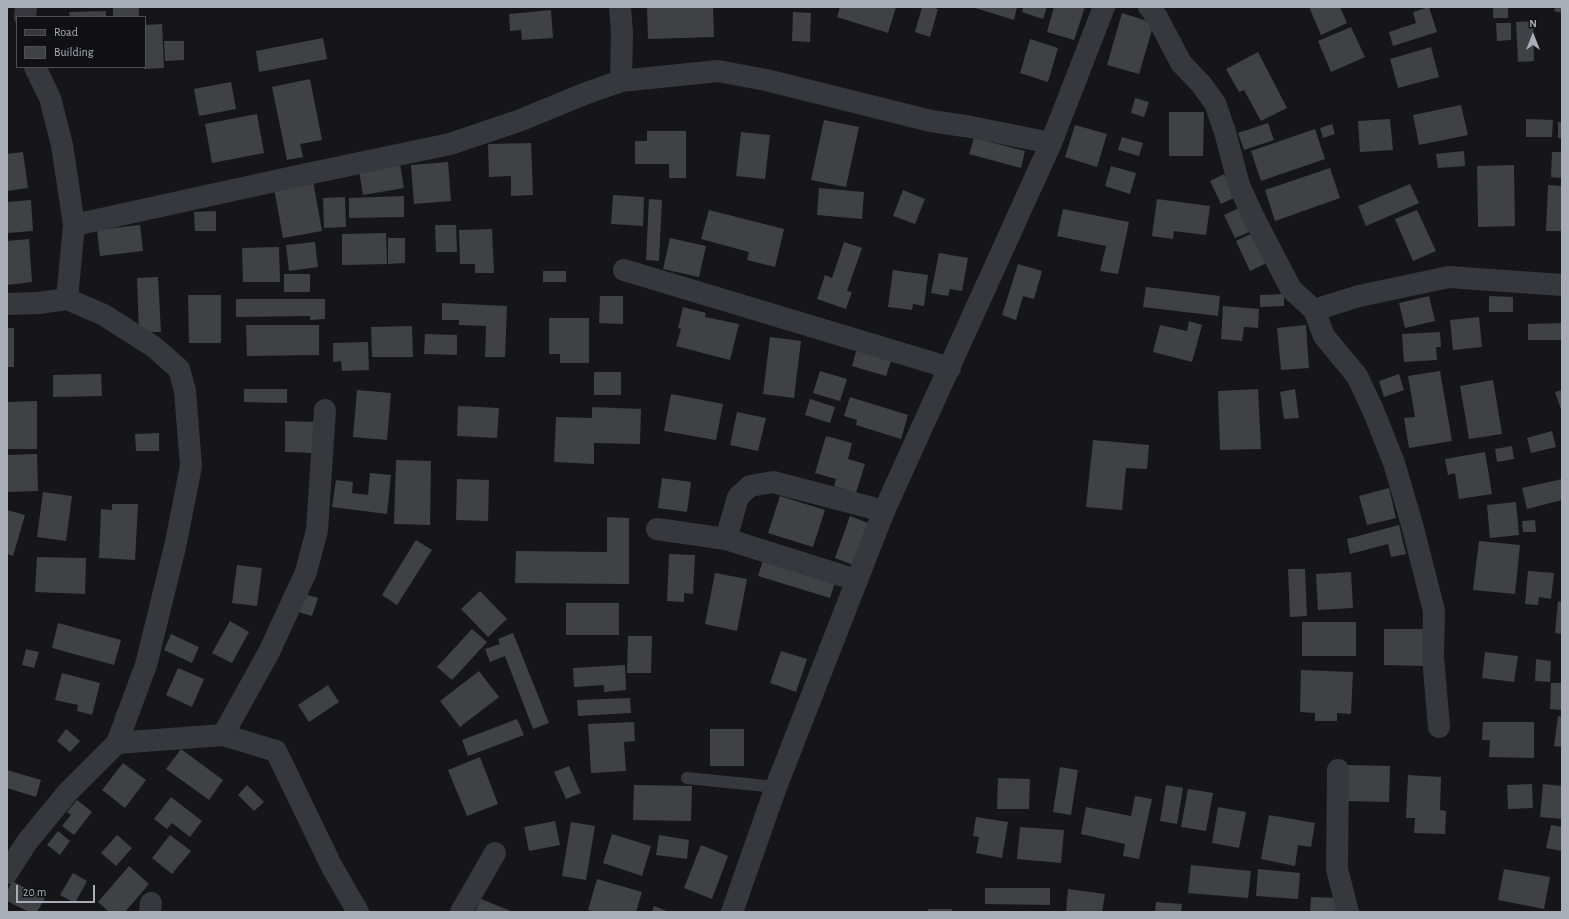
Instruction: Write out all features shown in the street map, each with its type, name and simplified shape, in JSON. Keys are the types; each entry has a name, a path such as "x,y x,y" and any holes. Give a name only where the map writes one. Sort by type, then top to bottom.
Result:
{"street":[{"path":"620,7 622,33 621,81"},
{"path":"732,912 776,787 884,511 1051,143 1104,7"},
{"path":"1149,7 1157,17 1181,62 1201,84 1214,103 1225,132 1239,184 1253,216 1291,288 1314,310 1324,336 1357,376 1373,410 1396,470 1413,528 1434,611 1433,657 1438,727"},
{"path":"35,68 50,98 62,145 74,225 67,299"},
{"path":"74,225 450,144 521,120 584,94 621,81 718,71 766,80 931,121 1051,143"},
{"path":"624,270 950,368"},
{"path":"1314,310 1359,296 1449,277 1562,285"},
{"path":"7,304 39,303 67,299 104,315 154,347 179,369 185,391 191,466 175,547 146,665 117,743 68,792 27,842 7,873"},
{"path":"223,735 269,652 306,572 317,530 325,410"},
{"path":"726,539 738,496 750,486 758,484 773,482 884,511"},
{"path":"657,529 726,539 856,580"},
{"path":"117,743 223,735 276,752 332,867 358,912"},
{"path":"1338,770 1337,869 1348,912"},
{"path":"461,912 495,853"}],"lane":[{"path":"687,778 776,787"}],"building":[{"path":"113,7 139,7 139,16 113,16"},
{"path":"647,7 713,7 714,37 648,39"},
{"path":"840,7 896,7 888,33 837,17"},
{"path":"922,7 938,9 930,37 915,32"},
{"path":"972,7 1017,7 1014,20"},
{"path":"1023,7 1047,7 1043,19 1022,12"},
{"path":"1054,7 1085,7 1074,40 1047,32"},
{"path":"1309,7 1340,7 1347,23 1321,35"},
{"path":"1429,7 1437,32 1393,46 1389,32 1416,23 1413,12"},
{"path":"1493,7 1508,7 1508,18 1493,18"},
{"path":"1555,7 1562,7 1562,13 1554,11"},
{"path":"551,10 553,38 522,40 521,30 510,31 509,14"},
{"path":"106,11 106,16 70,16 69,12"},
{"path":"793,12 811,13 810,42 792,41"},
{"path":"1122,13 1154,23 1139,74 1107,65"},
{"path":"1533,21 1534,61 1518,62 1516,22"},
{"path":"1496,23 1511,23 1511,40 1497,41"},
{"path":"162,24 164,68 144,69 146,68 146,25"},
{"path":"1351,27 1365,57 1331,72 1318,41"},
{"path":"323,38 327,59 259,72 256,51"},
{"path":"1030,39 1058,48 1048,82 1020,73"},
{"path":"164,41 184,41 184,60 165,61"},
{"path":"1431,47 1439,77 1398,88 1390,59"},
{"path":"1258,52 1287,108 1261,121 1244,90 1239,92 1226,69"},
{"path":"310,79 322,140 300,144 303,157 287,160 272,87"},
{"path":"231,82 236,109 199,116 194,89"},
{"path":"1135,98 1149,102 1144,117 1131,113"},
{"path":"1461,105 1468,135 1419,145 1413,115"},
{"path":"1169,112 1204,112 1203,156 1169,156"},
{"path":"257,114 264,153 212,163 205,124"},
{"path":"1390,119 1393,150 1360,152 1358,121"},
{"path":"1526,119 1553,120 1552,137 1526,137"},
{"path":"824,120 859,127 846,187 811,180"},
{"path":"1558,122 1562,122 1562,138 1558,138"},
{"path":"1268,123 1274,140 1244,150 1238,133"},
{"path":"1332,124 1335,134 1323,138 1320,128"},
{"path":"1075,125 1107,134 1097,167 1065,157"},
{"path":"1315,129 1325,159 1261,181 1251,151"},
{"path":"647,131 686,131 686,178 669,178 669,164 635,164 635,141 647,141"},
{"path":"741,132 770,135 765,179 736,176"},
{"path":"1122,137 1143,143 1139,156 1118,150"},
{"path":"974,138 1025,151 1021,168 969,154"},
{"path":"531,143 533,195 511,196 511,176 489,177 488,144"},
{"path":"1464,151 1465,166 1438,168 1436,154"},
{"path":"23,152 28,188 7,191 7,154"},
{"path":"1552,152 1562,152 1562,178 1551,177"},
{"path":"448,162 451,201 414,204 411,165"},
{"path":"400,164 404,188 363,195 359,171"},
{"path":"1514,165 1515,226 1478,227 1477,166"},
{"path":"1111,166 1136,173 1130,194 1105,186"},
{"path":"1330,168 1340,198 1275,221 1265,190"},
{"path":"1224,174 1227,181 1242,194 1221,204 1210,181"},
{"path":"313,181 322,231 283,238 274,188"},
{"path":"1410,184 1419,203 1366,226 1358,206"},
{"path":"1548,185 1562,186 1562,231 1546,231"},
{"path":"819,188 864,192 862,219 817,215"},
{"path":"903,190 925,199 915,224 893,216"},
{"path":"613,195 644,197 643,226 611,224"},
{"path":"404,196 404,217 349,218 349,198"},
{"path":"345,197 346,227 324,228 323,198"},
{"path":"649,199 662,200 659,261 646,260"},
{"path":"1157,199 1210,206 1206,235 1174,231 1173,239 1152,236"},
{"path":"31,200 33,231 7,233 7,202"},
{"path":"1243,206 1254,230 1235,238 1224,215"},
{"path":"1063,209 1129,222 1118,274 1100,271 1106,246 1057,236"},
{"path":"709,210 784,229 775,267 747,260 749,252 701,239"},
{"path":"1417,210 1436,251 1413,261 1395,219"},
{"path":"216,211 216,231 195,231 194,212"},
{"path":"140,225 143,251 100,256 97,230"},
{"path":"435,225 456,225 457,252 436,252"},
{"path":"492,229 494,273 475,273 475,264 460,264 459,230"},
{"path":"1255,232 1269,262 1250,271 1236,241"},
{"path":"386,233 387,264 342,265 342,234"},
{"path":"388,238 405,238 405,263 388,264"},
{"path":"670,238 706,246 699,277 663,269"},
{"path":"29,239 32,282 7,285 7,241"},
{"path":"315,242 318,267 289,271 286,245"},
{"path":"844,242 862,248 847,291 852,292 846,309 817,299 825,275 832,278"},
{"path":"279,247 280,282 243,282 242,248"},
{"path":"939,253 968,258 962,291 950,289 948,296 931,293"},
{"path":"1018,264 1042,271 1034,299 1023,296 1016,320 1002,315"},
{"path":"893,270 928,275 924,306 913,304 912,310 888,307"},
{"path":"543,271 566,271 566,282 543,282"},
{"path":"284,274 310,274 310,292 284,292"},
{"path":"158,277 161,332 139,332 137,278"},
{"path":"1146,287 1220,296 1218,316 1143,307"},
{"path":"1284,294 1284,306 1260,307 1260,295"},
{"path":"188,295 221,295 221,343 189,343"},
{"path":"600,296 623,296 623,324 599,323"},
{"path":"1429,296 1435,321 1405,328 1399,303"},
{"path":"1489,296 1513,297 1513,312 1489,312"},
{"path":"236,299 325,299 325,319 310,320 310,316 236,317"},
{"path":"442,303 507,306 505,357 485,357 486,326 459,325 459,320 442,320"},
{"path":"1223,306 1259,309 1258,328 1244,327 1242,341 1221,339"},
{"path":"683,307 706,313 705,317 739,324 730,360 676,346 681,329 678,328"},
{"path":"1479,317 1482,347 1453,350 1450,320"},
{"path":"549,318 589,318 589,363 560,363 560,354 549,354"},
{"path":"1189,321 1202,325 1192,362 1153,352 1160,325 1187,331"},
{"path":"1562,323 1562,340 1528,340 1528,324"},
{"path":"246,325 319,325 319,355 247,356"},
{"path":"1306,325 1309,368 1281,370 1277,328"},
{"path":"412,326 413,357 372,357 371,327"},
{"path":"7,328 14,328 14,367 7,367"},
{"path":"1440,332 1441,347 1436,347 1437,360 1404,362 1402,334"},
{"path":"425,334 457,335 457,355 424,354"},
{"path":"770,337 801,341 794,398 763,394"},
{"path":"368,342 369,370 342,371 341,361 333,362 333,343"},
{"path":"857,348 892,358 886,376 852,366"},
{"path":"820,371 847,379 840,401 813,393"},
{"path":"1440,371 1452,441 1409,448 1404,418 1415,417 1408,376"},
{"path":"594,372 621,372 621,395 594,395"},
{"path":"101,374 102,396 53,397 53,375"},
{"path":"1399,374 1404,390 1384,397 1379,381"},
{"path":"1493,380 1502,434 1469,439 1460,386"},
{"path":"244,389 287,389 287,403 244,402"},
{"path":"1258,389 1261,449 1220,450 1218,391"},
{"path":"1295,389 1299,418 1284,419 1280,392"},
{"path":"357,390 391,393 387,440 353,437"},
{"path":"1562,390 1562,412 1555,392"},
{"path":"671,394 723,404 716,440 664,431"},
{"path":"850,397 908,415 901,439 856,425 857,420 844,416"},
{"path":"810,399 835,407 830,423 805,415"},
{"path":"37,401 37,449 7,449 7,402"},
{"path":"458,406 499,408 497,438 457,436"},
{"path":"592,407 641,409 640,444 594,443 594,464 554,462 556,417 592,418"},
{"path":"737,412 766,418 758,451 730,445"},
{"path":"285,421 316,422 316,453 285,452"},
{"path":"1552,431 1556,447 1531,453 1527,438"},
{"path":"159,433 159,451 136,451 135,434"},
{"path":"826,436 852,443 848,459 865,464 856,493 834,486 836,479 815,473"},
{"path":"1093,440 1149,445 1147,469 1126,468 1122,510 1086,507"},
{"path":"1512,446 1514,459 1497,462 1495,449"},
{"path":"1485,452 1492,494 1459,499 1455,473 1448,475 1445,459"},
{"path":"37,454 38,491 7,492 7,455"},
{"path":"396,460 431,461 430,525 394,524"},
{"path":"370,473 391,475 387,514 332,507 336,480 353,482 352,493 368,495"},
{"path":"662,478 691,482 687,512 658,508"},
{"path":"457,479 489,480 488,521 456,520"},
{"path":"1562,479 1562,500 1527,509 1522,488"},
{"path":"1389,488 1396,518 1367,525 1359,496"},
{"path":"43,492 72,496 66,541 37,537"},
{"path":"780,496 825,510 813,547 768,533"},
{"path":"1516,502 1519,535 1490,538 1487,505"},
{"path":"112,504 138,504 135,560 99,558 101,509 112,510"},
{"path":"7,510 25,515 13,556 7,554"},
{"path":"850,516 868,523 853,565 835,558"},
{"path":"607,517 629,518 629,584 515,583 516,551 607,552"},
{"path":"1535,520 1536,532 1523,532 1522,521"},
{"path":"1399,525 1406,554 1391,557 1388,544 1350,554 1347,539"},
{"path":"416,540 432,550 397,605 382,595"},
{"path":"1479,541 1520,545 1515,594 1473,590"},
{"path":"669,554 695,555 693,594 684,593 684,602 667,601"},
{"path":"37,557 86,558 85,594 35,592"},
{"path":"764,557 836,579 830,598 758,576"},
{"path":"237,565 262,568 257,606 232,603"},
{"path":"1288,569 1305,569 1307,616 1290,617"},
{"path":"1528,571 1554,573 1551,599 1539,597 1538,605 1525,604"},
{"path":"1351,572 1353,608 1318,610 1316,574"},
{"path":"715,573 747,579 737,631 705,624"},
{"path":"480,591 507,619 488,637 461,609"},
{"path":"301,593 318,598 312,616 295,611"},
{"path":"1558,601 1562,602 1562,634 1555,633"},
{"path":"566,603 619,603 619,635 566,635"},
{"path":"230,621 249,632 232,663 212,653"},
{"path":"1302,622 1356,622 1356,656 1302,656"},
{"path":"58,623 121,640 114,665 52,648"},
{"path":"472,629 487,642 452,680 437,667"},
{"path":"1384,629 1423,629 1423,666 1384,665"},
{"path":"513,633 549,723 533,729 505,656 490,662 485,649 500,644 498,639"},
{"path":"171,634 199,647 192,663 164,650"},
{"path":"628,636 652,636 651,673 627,673"},
{"path":"26,649 39,652 34,668 22,665"},
{"path":"781,651 807,659 796,692 770,683"},
{"path":"1485,652 1518,656 1514,682 1482,678"},
{"path":"1536,659 1551,661 1550,682 1535,681"},
{"path":"625,665 626,690 604,692 604,685 574,687 573,668"},
{"path":"178,668 204,679 192,707 166,695"},
{"path":"1301,670 1353,672 1351,714 1337,713 1337,721 1315,721 1315,713 1300,712"},
{"path":"479,671 499,697 460,727 440,701"},
{"path":"62,673 100,683 92,715 77,711 78,705 55,700"},
{"path":"1551,683 1562,683 1562,710 1550,709"},
{"path":"328,685 339,702 309,722 298,705"},
{"path":"630,698 631,713 578,716 577,700"},
{"path":"1558,716 1562,717 1562,747 1554,746"},
{"path":"517,719 524,735 468,756 462,740"},
{"path":"634,722 635,741 624,742 626,771 591,773 588,724"},
{"path":"1483,722 1534,722 1534,758 1489,757 1490,740 1482,740"},
{"path":"66,729 80,741 70,752 57,741"},
{"path":"710,729 744,729 744,766 710,766"},
{"path":"181,749 223,780 209,800 166,769"},
{"path":"480,757 498,804 467,816 448,770"},
{"path":"123,763 146,780 125,808 102,790"},
{"path":"1347,765 1390,766 1389,802 1346,801"},
{"path":"569,766 581,793 566,799 554,772"},
{"path":"1060,767 1078,770 1071,815 1053,812"},
{"path":"7,770 41,780 36,797 7,788"},
{"path":"1408,775 1441,777 1440,810 1446,811 1445,834 1414,833 1415,818 1406,818"},
{"path":"998,778 1030,779 1029,809 997,809"},
{"path":"1532,784 1533,808 1508,809 1507,785"},
{"path":"1543,784 1562,786 1562,819 1540,817"},
{"path":"247,785 264,802 254,811 238,795"},
{"path":"634,785 692,786 691,821 633,820"},
{"path":"1166,785 1183,788 1177,824 1160,821"},
{"path":"1188,789 1213,793 1206,831 1181,827"},
{"path":"1135,796 1152,799 1139,859 1123,856 1125,844 1081,834 1086,807 1131,816"},
{"path":"171,797 202,821 190,837 172,823 167,829 154,819"},
{"path":"77,800 92,812 74,835 62,826 71,815 67,812"},
{"path":"1218,807 1246,812 1239,848 1212,843"},
{"path":"1269,815 1315,823 1311,847 1298,845 1295,866 1261,859"},
{"path":"976,817 1008,822 1002,858 976,853 979,837 973,836"},
{"path":"555,821 560,845 529,851 524,827"},
{"path":"571,822 595,826 586,880 562,876"},
{"path":"1551,825 1562,827 1562,851 1546,848"},
{"path":"1020,827 1064,830 1061,863 1017,859"},
{"path":"58,831 70,841 60,855 47,845"},
{"path":"612,834 651,846 642,876 603,863"},
{"path":"117,835 132,848 116,866 101,853"},
{"path":"170,835 191,851 172,874 152,858"},
{"path":"659,835 689,840 687,859 656,855"},
{"path":"701,845 728,856 712,899 684,888"},
{"path":"1191,865 1251,871 1248,898 1188,893"},
{"path":"129,866 149,884 125,912 109,912 98,902"},
{"path":"1258,869 1300,873 1298,899 1256,896"},
{"path":"1504,869 1550,877 1544,909 1498,900"},
{"path":"73,873 87,881 75,903 60,895"},
{"path":"597,879 642,892 636,912 595,912 588,910"},
{"path":"12,881 45,898 37,912 29,912 7,901 7,892"},
{"path":"985,888 1050,888 1050,905 985,904"},
{"path":"1068,889 1105,894 1102,912 1066,912"},
{"path":"1311,897 1341,898 1341,912 1310,912"},
{"path":"481,899 513,912 475,912"},
{"path":"1156,902 1182,904 1181,912 1155,912"},
{"path":"654,906 669,912 652,912"},
{"path":"928,909 952,909 952,912 928,912"}]}
